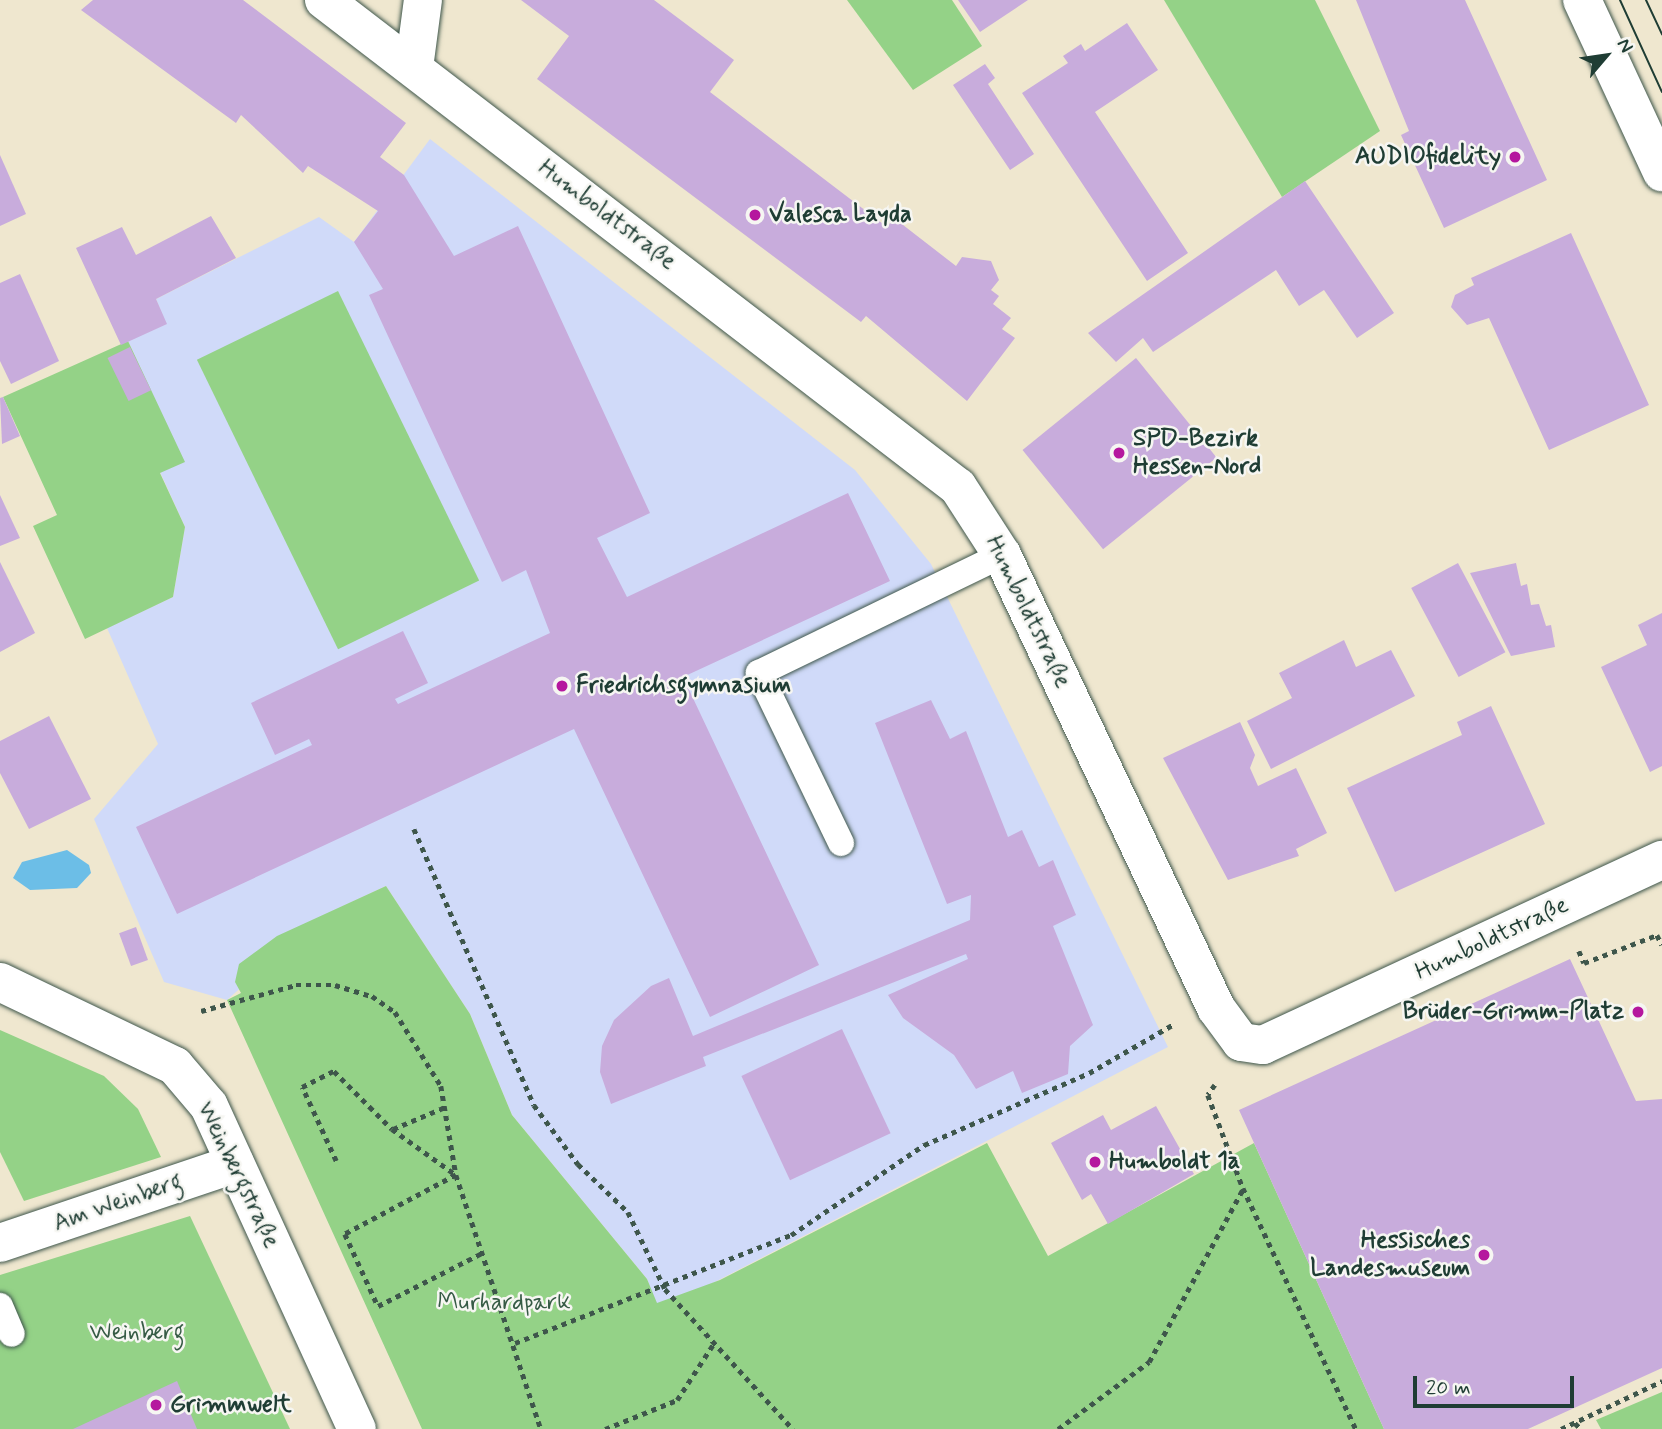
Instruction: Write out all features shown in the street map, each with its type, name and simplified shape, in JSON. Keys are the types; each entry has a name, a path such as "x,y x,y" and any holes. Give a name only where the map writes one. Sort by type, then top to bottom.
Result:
{"street":[{"name":"Humboldtstraße","path":"324,0 907,444 958,487 1002,555 1216,1008 1241,1042 1263,1045 1662,860"},
{"path":"414,68 423,0"},
{"path":"1582,0 1662,172"},
{"name":"Weinbergstraße","path":"0,982 175,1066 209,1106 357,1429"},
{"name":"Am Weinberg","path":"0,1243 236,1164"}],"lane":[{"path":"841,843 759,673 1002,555"},
{"path":"0,1306 12,1334"}],"path":[{"path":"414,829 534,1105 578,1164 628,1212 665,1289 793,1429"},
{"path":"1577,947 1584,963 1657,934 1662,945"},
{"path":"201,1011 296,985 335,985 372,996 395,1012 418,1043 445,1107 456,1175 515,1343 541,1429"},
{"path":"515,1343 665,1289 791,1235 924,1145 1089,1073 1172,1025"},
{"path":"336,1161 302,1087 334,1072 392,1129 456,1175"},
{"path":"1215,1085 1208,1096 1243,1188 1356,1429"},
{"path":"392,1129 445,1107"},
{"path":"456,1175 345,1234 378,1306 482,1252"},
{"path":"1058,1429 1149,1362 1243,1188"},
{"path":"605,1429 677,1400 714,1343"},
{"path":"1561,1429 1662,1381"},
{"path":"1575,1423 1581,1429"}],"shaded area":[{"name":"Friedrichsgymnasium","path":"430,139 855,470 931,564 1168,1047 659,1311 647,1279 512,1115 470,1014 386,886 322,916 227,1000 164,982 94,819 158,744 107,628 173,597 185,527 160,472 184,462 128,341 166,324 156,299 319,217 354,242"}],"green space":[{"path":"847,0 952,0 982,46 913,90"},
{"path":"1164,0 1315,0 1380,131 1282,197"},
{"path":"338,291 479,580 338,649 197,360"},
{"path":"128,341 185,462 160,473 185,527 173,597 85,639 33,526 57,515 3,397"},
{"name":"Murhardpark","path":"386,886 470,1014 512,1115 647,1279 657,1303 720,1280 987,1143 1048,1256 1254,1143 1384,1429 422,1429 227,1000 241,993 235,982 239,964 277,936"},
{"path":"0,1030 104,1076 138,1109 161,1157 24,1201 0,1152"},
{"name":"Weinberg","path":"190,1216 290,1429 0,1429 0,1275"},
{"path":"1662,1392 1662,1429 1601,1429 1596,1420"}],"water":[{"path":"67,850 89,865 91,873 77,888 30,890 13,878 22,862"}],"building":[{"path":"93,0 243,0 406,123 380,157 404,175 454,256 518,226 650,513 597,538 627,597 848,493 890,581 683,677 819,965 710,1017 574,729 177,914 136,827 312,745 309,739 275,755 251,703 403,631 428,683 395,699 398,704 550,633 526,570 502,582 369,295 383,289 354,242 378,211 308,166 303,173 241,115 236,123 81,10"},
{"path":"521,0 654,0 734,60 710,92 887,227 894,218 956,266 962,257 991,261 999,280 991,290 999,296 993,304 1011,318 1002,329 1015,338 967,401 866,316 861,322 537,79 569,36"},
{"path":"958,0 1028,0 980,32"},
{"path":"1356,0 1465,0 1547,180 1444,228 1401,135 1409,131"},
{"path":"1127,23 1158,70 1095,112 1188,253 1147,281 1022,93 1068,63 1063,56 1081,44 1085,51"},
{"path":"985,64 995,78 988,84 1034,154 1010,170 953,85"},
{"path":"0,155 26,214 0,226"},
{"path":"1305,181 1394,313 1357,338 1324,290 1299,306 1276,270 1153,352 1143,338 1116,362 1088,333"},
{"path":"211,216 236,258 156,299 167,324 121,345 76,248 122,227 136,255"},
{"path":"1571,233 1649,405 1549,450 1489,318 1467,325 1451,307 1455,295 1474,285 1471,278"},
{"path":"20,274 59,361 11,384 0,361 0,283"},
{"path":"130,347 151,390 129,401 108,358"},
{"name":"SPD-Bezirk Hessen-Nord","path":"1136,358 1217,457 1103,549 1023,450"},
{"path":"3,397 20,436 2,444 0,398"},
{"path":"0,495 20,538 0,546"},
{"path":"0,562 35,633 0,652"},
{"path":"1458,563 1505,652 1459,677 1411,588"},
{"path":"1516,563 1521,586 1527,584 1531,605 1539,604 1546,626 1551,625 1555,647 1511,656 1470,573"},
{"path":"1662,613 1662,766 1650,772 1601,667 1647,645 1638,625"},
{"path":"1344,640 1356,667 1391,650 1415,696 1271,769 1247,721 1292,698 1279,673"},
{"path":"931,700 950,739 966,731 1008,837 1022,830 1039,867 1053,860 1076,915 1053,926 1093,1025 1070,1046 1068,1074 1022,1093 1013,1071 976,1089 954,1055 903,1018 888,995 968,959 966,954 703,1057 706,1066 611,1104 600,1072 602,1046 614,1020 651,986 669,978 693,1036 970,920 971,895 947,904 875,723"},
{"path":"1491,706 1545,824 1395,892 1347,788 1462,735 1457,722"},
{"path":"49,716 91,799 29,829 0,773 0,741"},
{"path":"1240,722 1255,755 1250,768 1258,786 1296,768 1327,833 1296,849 1299,856 1228,880 1163,758"},
{"path":"136,927 148,960 131,966 119,933"},
{"name":"Hessisches Landesmuseum","path":"1570,959 1636,1101 1662,1099 1662,1368 1528,1429 1384,1429 1239,1110"},
{"path":"842,1029 891,1133 790,1180 741,1076"},
{"path":"1156,1106 1194,1174 1108,1224 1091,1194 1082,1200 1051,1143 1103,1115 1111,1130"},
{"name":"Grimmwelt","path":"177,1381 197,1429 73,1429"}],"tram line":[{"path":"1620,0 1662,92"},
{"path":"1646,0 1662,35"}],"place":[{"name":"AUDIOfidelity","path":"1515,157"},
{"name":"Valesca Layda","path":"755,215"},
{"name":"SPD-Bezirk Hessen-Nord","path":"1119,453"},
{"name":"Friedrichsgymnasium","path":"562,686"},
{"name":"Brüder-Grimm-Platz","path":"1638,1012"},
{"name":"Humboldt 1a","path":"1095,1162"},
{"name":"Hessisches Landesmuseum","path":"1484,1255"},
{"name":"Grimmwelt","path":"156,1405"}]}
